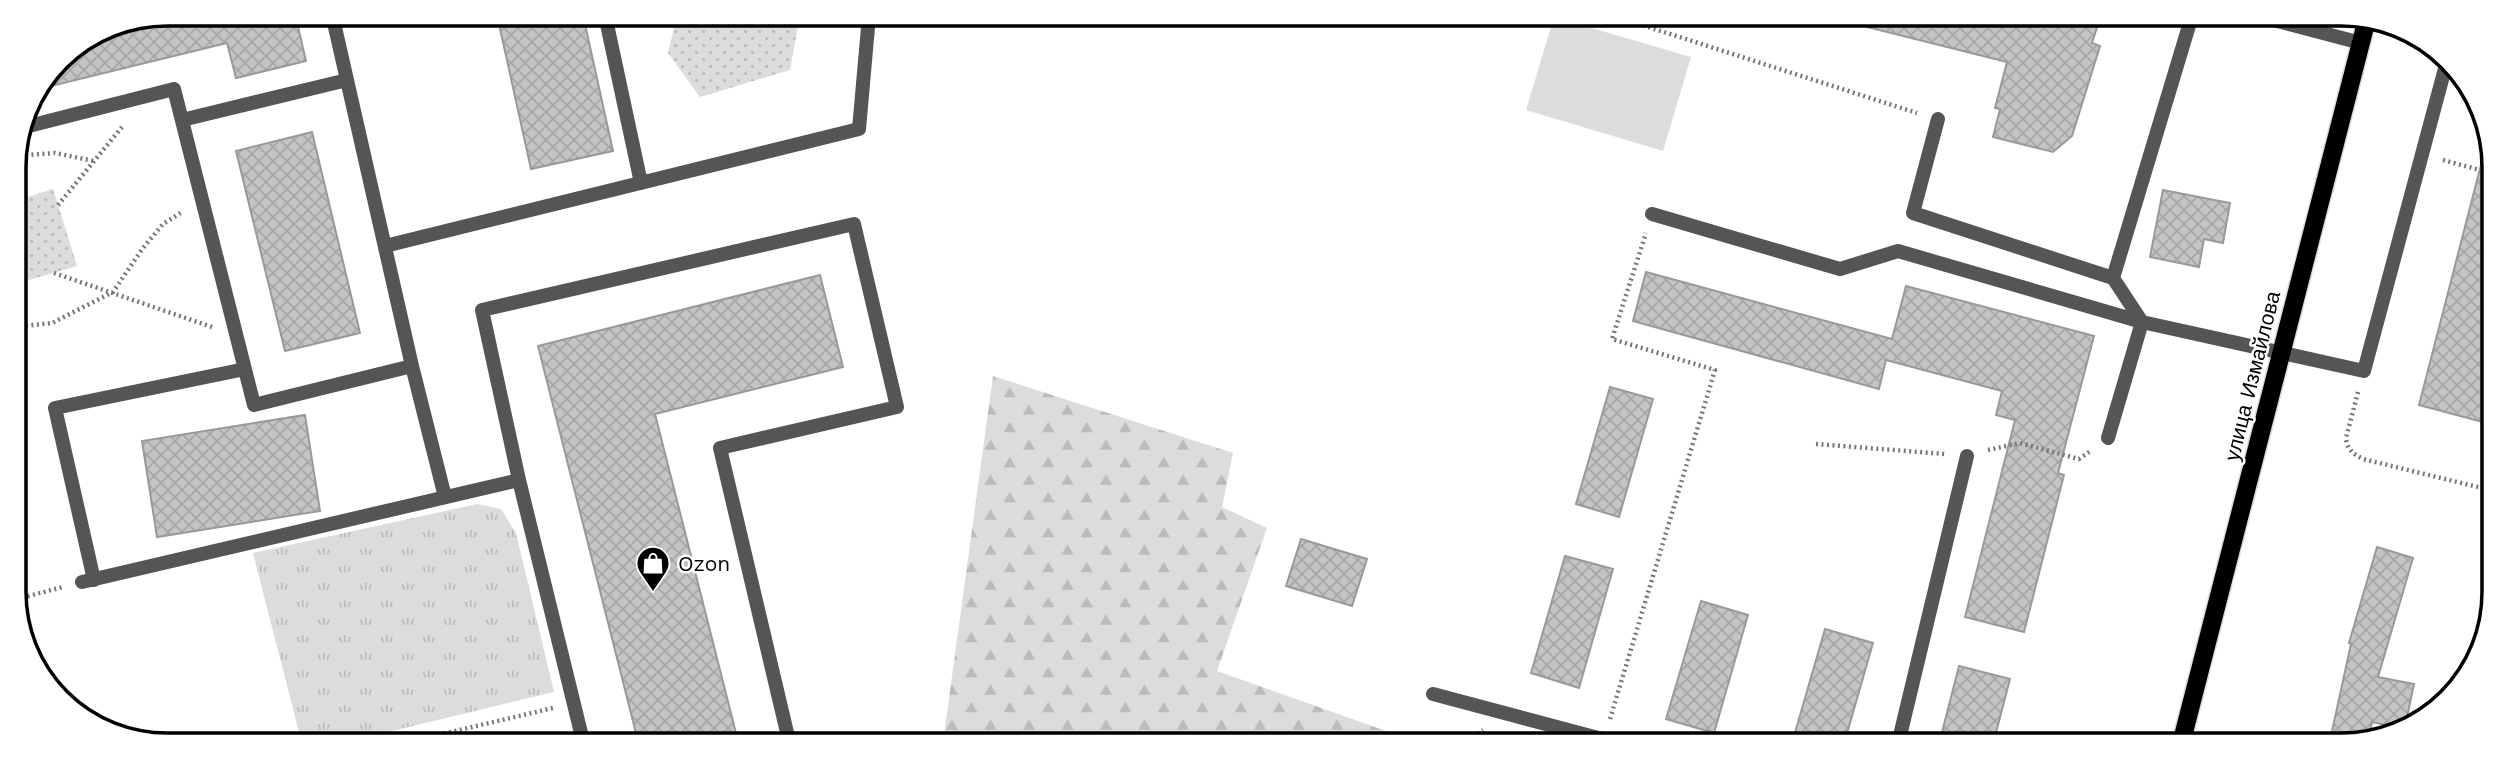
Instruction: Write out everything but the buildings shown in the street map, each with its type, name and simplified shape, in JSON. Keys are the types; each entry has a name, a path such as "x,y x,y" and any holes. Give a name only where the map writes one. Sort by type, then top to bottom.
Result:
{"main road":[{"name":"улица Измайлова","path":"2184,732 2365,28"}],"lane":[{"path":"2113,278 2189,26"},
{"path":"2297,26 2361,43"},
{"path":"335,27 412,366 445,497"},
{"path":"608,27 641,183"},
{"path":"385,246 859,129 868,27"},
{"path":"1652,214 1840,269 1898,251 2142,322 2364,370 2444,71"},
{"path":"182,120 347,79"},
{"path":"33,125 174,89 254,405 412,366"},
{"path":"1938,119 1913,213 2113,278 2142,322 2108,438"},
{"path":"581,733 519,480 482,310 854,224 897,407 720,448 787,733"},
{"path":"245,369 55,408 88,581 519,480"},
{"path":"1901,732 1967,456"},
{"path":"1433,694 1577,732"}],"path":[{"path":"1646,26 1938,119"},
{"path":"58,205 147,96"},
{"path":"27,155 55,153 94,161"},
{"path":"2422,153 2480,170"},
{"path":"27,326 52,323 113,292 163,224 202,200"},
{"path":"1612,732 1715,370 1612,339 1652,214"},
{"path":"54,273 236,335"},
{"path":"2364,370 2346,438 2353,454 2362,459 2482,488"},
{"path":"27,597 88,581"},
{"path":"446,733 574,702"}],"green space":[{"path":"1551,26 1586,26 1691,57 1663,151 1526,110"},
{"path":"674,27 798,27 790,70 700,97 668,53"},
{"path":"53,189 77,266 27,281 27,197"},
{"path":"993,376 1233,453 1222,507 1267,528 1217,671 1390,732 944,733"},
{"path":"477,504 501,509 516,533 554,692 384,733 299,733 253,553"}],"place":[{"name":"Ozon","path":"653,593"}]}
